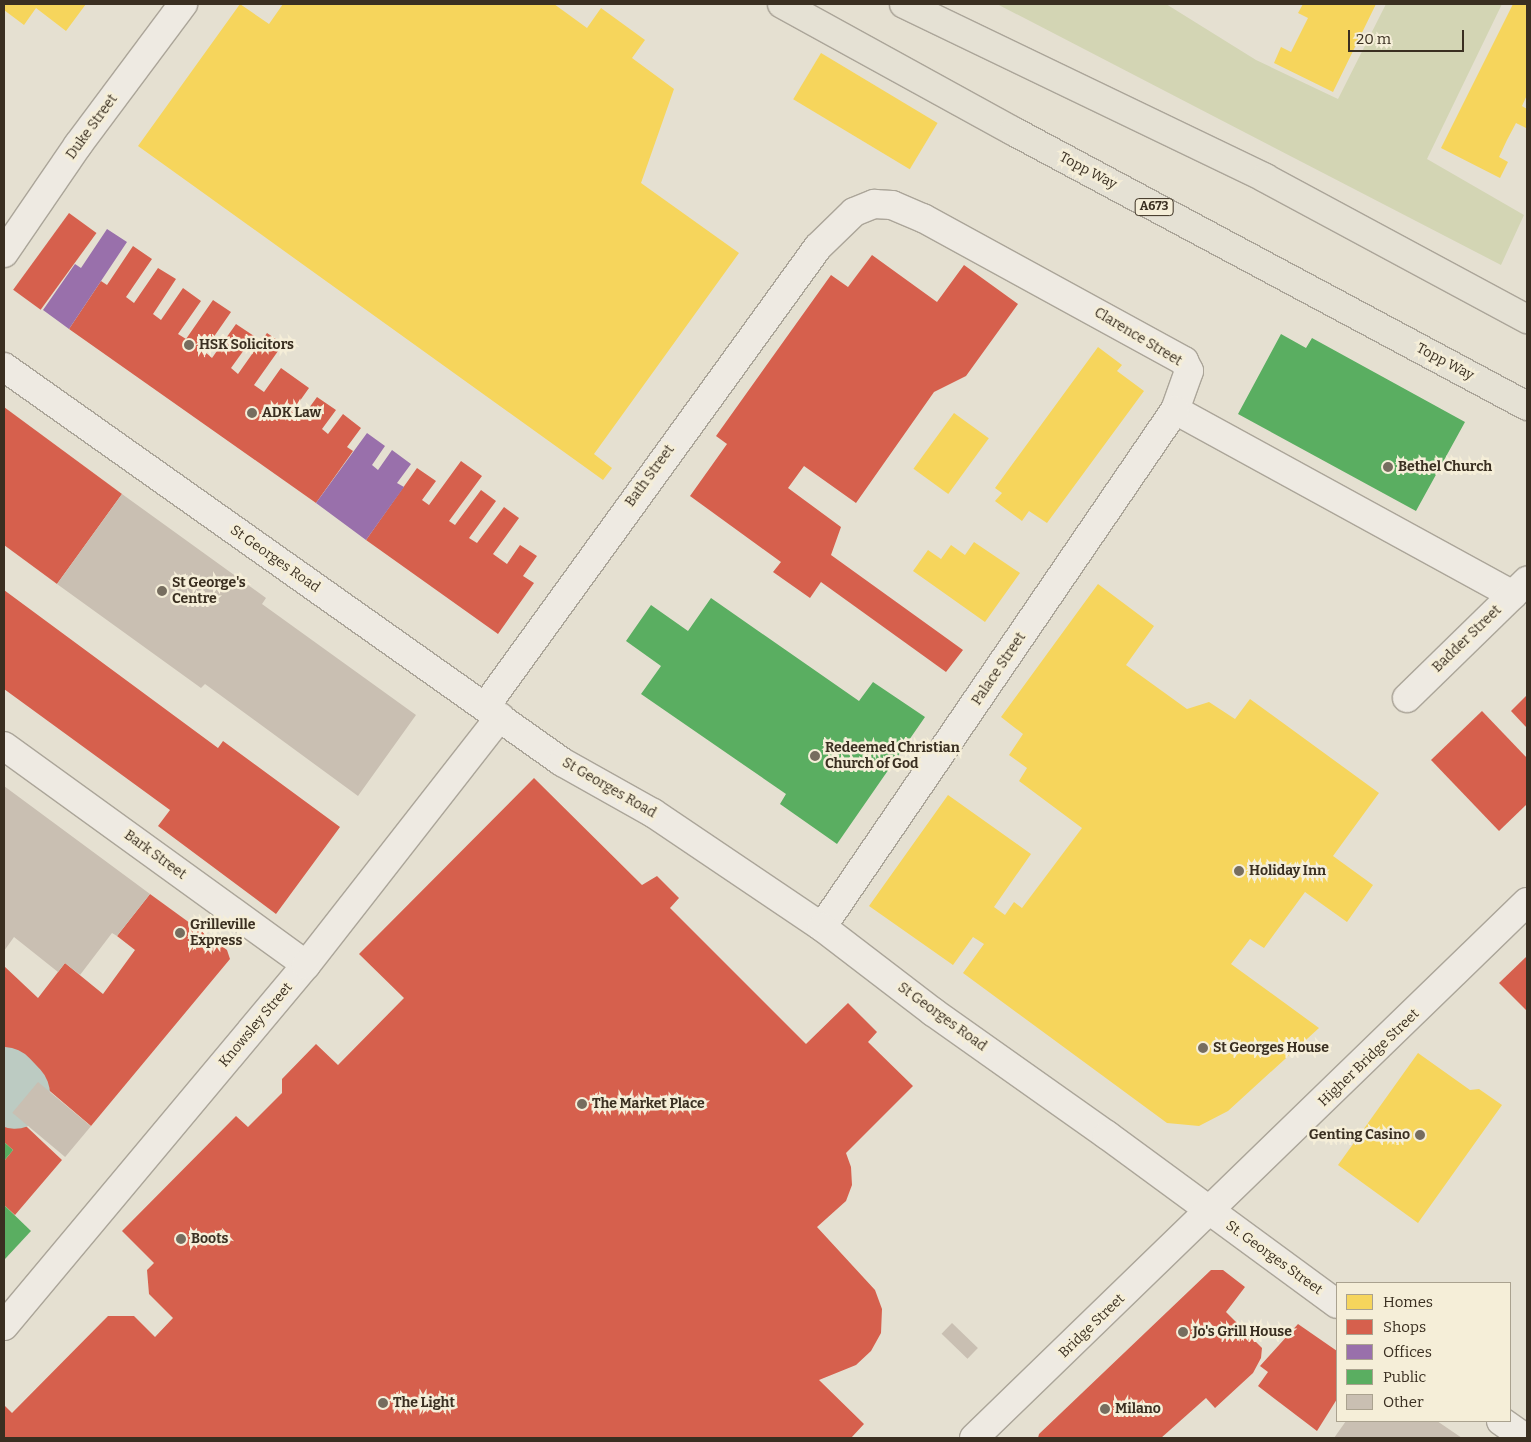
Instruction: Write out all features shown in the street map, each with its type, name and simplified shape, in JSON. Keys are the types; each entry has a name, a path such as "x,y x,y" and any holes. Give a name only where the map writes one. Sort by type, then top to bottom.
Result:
{"main road":[{"name":"Topp Way","path":"782,4 1022,136 1527,406"},
{"path":"904,4 1265,178 1527,319"}],"street":[{"name":"Duke Street","path":"4,253 78,145 183,4"},
{"name":"Clarence Street","path":"818,247 854,212 874,204 892,205 923,218 1184,361 1189,372 1175,410"},
{"name":"Bath Street","path":"493,712 818,247"},
{"name":"St Georges Road","path":"4,367 562,762 653,813 822,927 933,1012 1108,1134 1210,1213"},
{"path":"1175,410 1520,588"},
{"name":"Palace Street","path":"822,927 1175,410"},
{"name":"Badder Street","path":"1407,698 1520,588"},
{"name":"Knowsley Street","path":"4,1326 306,965 493,712"},
{"name":"Bark Street","path":"4,746 306,965"},
{"name":"Higher Bridge Street","path":"1210,1213 1527,902"},
{"name":"St. Georges Street","path":"1210,1213 1336,1303"},
{"name":"Bridge Street","path":"974,1438 1210,1213"},
{"path":"1502,1422 1525,1438"}],"green space":[{"path":"997,4 1166,4 1256,60 1338,99 1386,4 1502,4 1427,159 1524,215 1501,265"},
{"path":"4,1052 38,1082 4,1118"}],"building: Homes":[{"path":"4,4 86,4 66,31 36,8 24,25 4,10"},
{"path":"240,4 269,24 283,4 554,4 587,28 601,8 645,40 632,58 674,89 641,183 739,253 594,454 612,468 603,480 138,146"},
{"path":"1303,4 1376,4 1333,92 1274,63 1281,47 1291,52 1308,18 1298,13"},
{"path":"1513,4 1527,4 1527,95 1522,106 1527,109 1527,124 1526,128 1516,123 1507,140 1499,157 1508,162 1500,178 1441,148"},
{"path":"821,53 938,123 910,169 793,99"},
{"path":"1098,347 1122,365 1117,371 1144,391 1047,523 1029,511 1022,521 995,501 1002,493 995,488"},
{"path":"954,413 989,438 948,494 913,469"},
{"path":"974,542 1020,573 985,622 913,571 928,550 941,559 951,545 965,555"},
{"path":"1098,584 1154,626 1126,665 1187,709 1209,702 1235,719 1250,699 1379,793 1333,856 1373,885 1347,922 1305,892 1264,948 1250,939 1231,964 1319,1028 1228,1111 1199,1126 1167,1123 963,973 984,944 973,937 953,965 869,906 948,795 1031,854 994,907 1005,915 1014,902 1022,908 1082,828 1019,781 1027,768 1009,755 1023,734 1001,717"},
{"name":"Genting Casino","path":"1418,1053 1470,1090 1479,1089 1502,1105 1418,1223 1338,1165"}],"building: Shops":[{"path":"69,213 97,233 41,310 13,290"},
{"path":"133,246 152,259 126,297 134,303 158,268 176,279 153,314 161,320 183,288 201,301 178,334 186,339 213,300 231,312 204,351 212,358 236,324 254,336 231,368 238,374 267,333 283,344 254,385 264,392 281,368 309,388 292,412 301,419 317,397 336,410 322,429 328,434 343,414 361,428 347,447 353,451 316,503 69,329 101,281 107,285"},
{"path":"872,255 937,302 964,265 1018,304 966,376 934,392 856,503 804,466 788,488 841,527 831,555 963,650 946,672 821,582 810,598 773,572 781,562 690,496 727,444 716,436 831,275 848,287"},
{"path":"4,407 122,494 57,584 4,545"},
{"path":"461,461 482,476 449,521 455,525 481,490 496,501 469,538 477,543 504,507 519,518 493,554 507,564 520,545 537,556 523,576 534,583 498,634 366,540 417,468 436,481 422,500 429,505"},
{"path":"4,590 218,748 223,741 340,827 276,914 158,826 170,810 4,689"},
{"path":"1527,695 1527,728 1511,711"},
{"path":"1482,711 1527,758 1527,804 1499,831 1431,760"},
{"name":"The Market Place","path":"534,778 642,885 657,876 679,898 670,908 806,1044 848,1003 877,1032 868,1042 913,1086 846,1153 851,1167 852,1185 846,1201 817,1227 875,1290 882,1309 881,1333 871,1351 856,1365 819,1380 864,1424 851,1438 4,1438 4,1405 12,1413 108,1316 134,1316 155,1337 173,1318 149,1294 147,1270 154,1263 122,1231 236,1116 248,1127 282,1093 282,1079 316,1044 338,1065 404,998 359,954"},
{"path":"150,894 227,950 230,959 91,1126 4,1052 4,966 38,998 65,963 103,994 135,950 117,936"},
{"path":"1527,956 1527,1011 1499,983"},
{"path":"10,1111 62,1160 15,1215 4,1205 4,1161 13,1150 4,1142 4,1118"},
{"path":"1211,1270 1223,1270 1245,1287 1226,1312 1262,1348 1261,1358 1253,1373 1215,1408 1206,1398 1161,1438 1038,1438 1039,1434"},
{"path":"1298,1324 1336,1350 1336,1401 1317,1431 1258,1386 1268,1372 1260,1366"}],"building: Offices":[{"path":"107,229 127,242 69,329 43,310 75,264 81,268"},
{"path":"367,433 385,446 372,465 378,470 392,450 411,464 397,483 404,487 366,540 316,503"}],"building: Public":[{"name":"Bethel Church","path":"1281,334 1306,348 1312,338 1465,422 1416,511 1238,414"},
{"name":"Redeemed Christian Church of God","path":"711,598 859,701 873,682 925,717 837,844 780,804 786,794 641,694 661,666 626,641 651,605 688,631"},
{"path":"4,1142 13,1150 4,1161"},
{"path":"4,1205 31,1231 5,1259 4,1258"}],"building: Other":[{"path":"122,494 266,598 262,604 416,715 358,796 205,684 201,688 57,584"},
{"path":"4,786 150,894 117,936 112,933 80,975 65,963 58,972 14,937 4,951"},
{"path":"38,1082 91,1126 65,1157 12,1113"},
{"path":"952,1323 978,1348 967,1359 942,1334"},
{"path":"1345,1422 1438,1422 1462,1438 1334,1438"}],"waterway":[{"path":"4,1082 15,1094"}],"place":[{"name":"HSK Solicitors","path":"189,345"},
{"name":"ADK Law","path":"252,413"},
{"name":"Bethel Church","path":"1388,467"},
{"name":"St George's Centre","path":"162,591"},
{"name":"Redeemed Christian Church of God","path":"815,756"},
{"name":"Holiday Inn","path":"1239,871"},
{"name":"Grilleville Express","path":"180,933"},
{"name":"St Georges House","path":"1203,1048"},
{"name":"The Market Place","path":"582,1104"},
{"name":"Genting Casino","path":"1420,1135"},
{"name":"Boots","path":"181,1239"},
{"name":"Jo's Grill House","path":"1183,1332"},
{"name":"The Light","path":"383,1403"},
{"name":"Milano","path":"1105,1409"}]}
